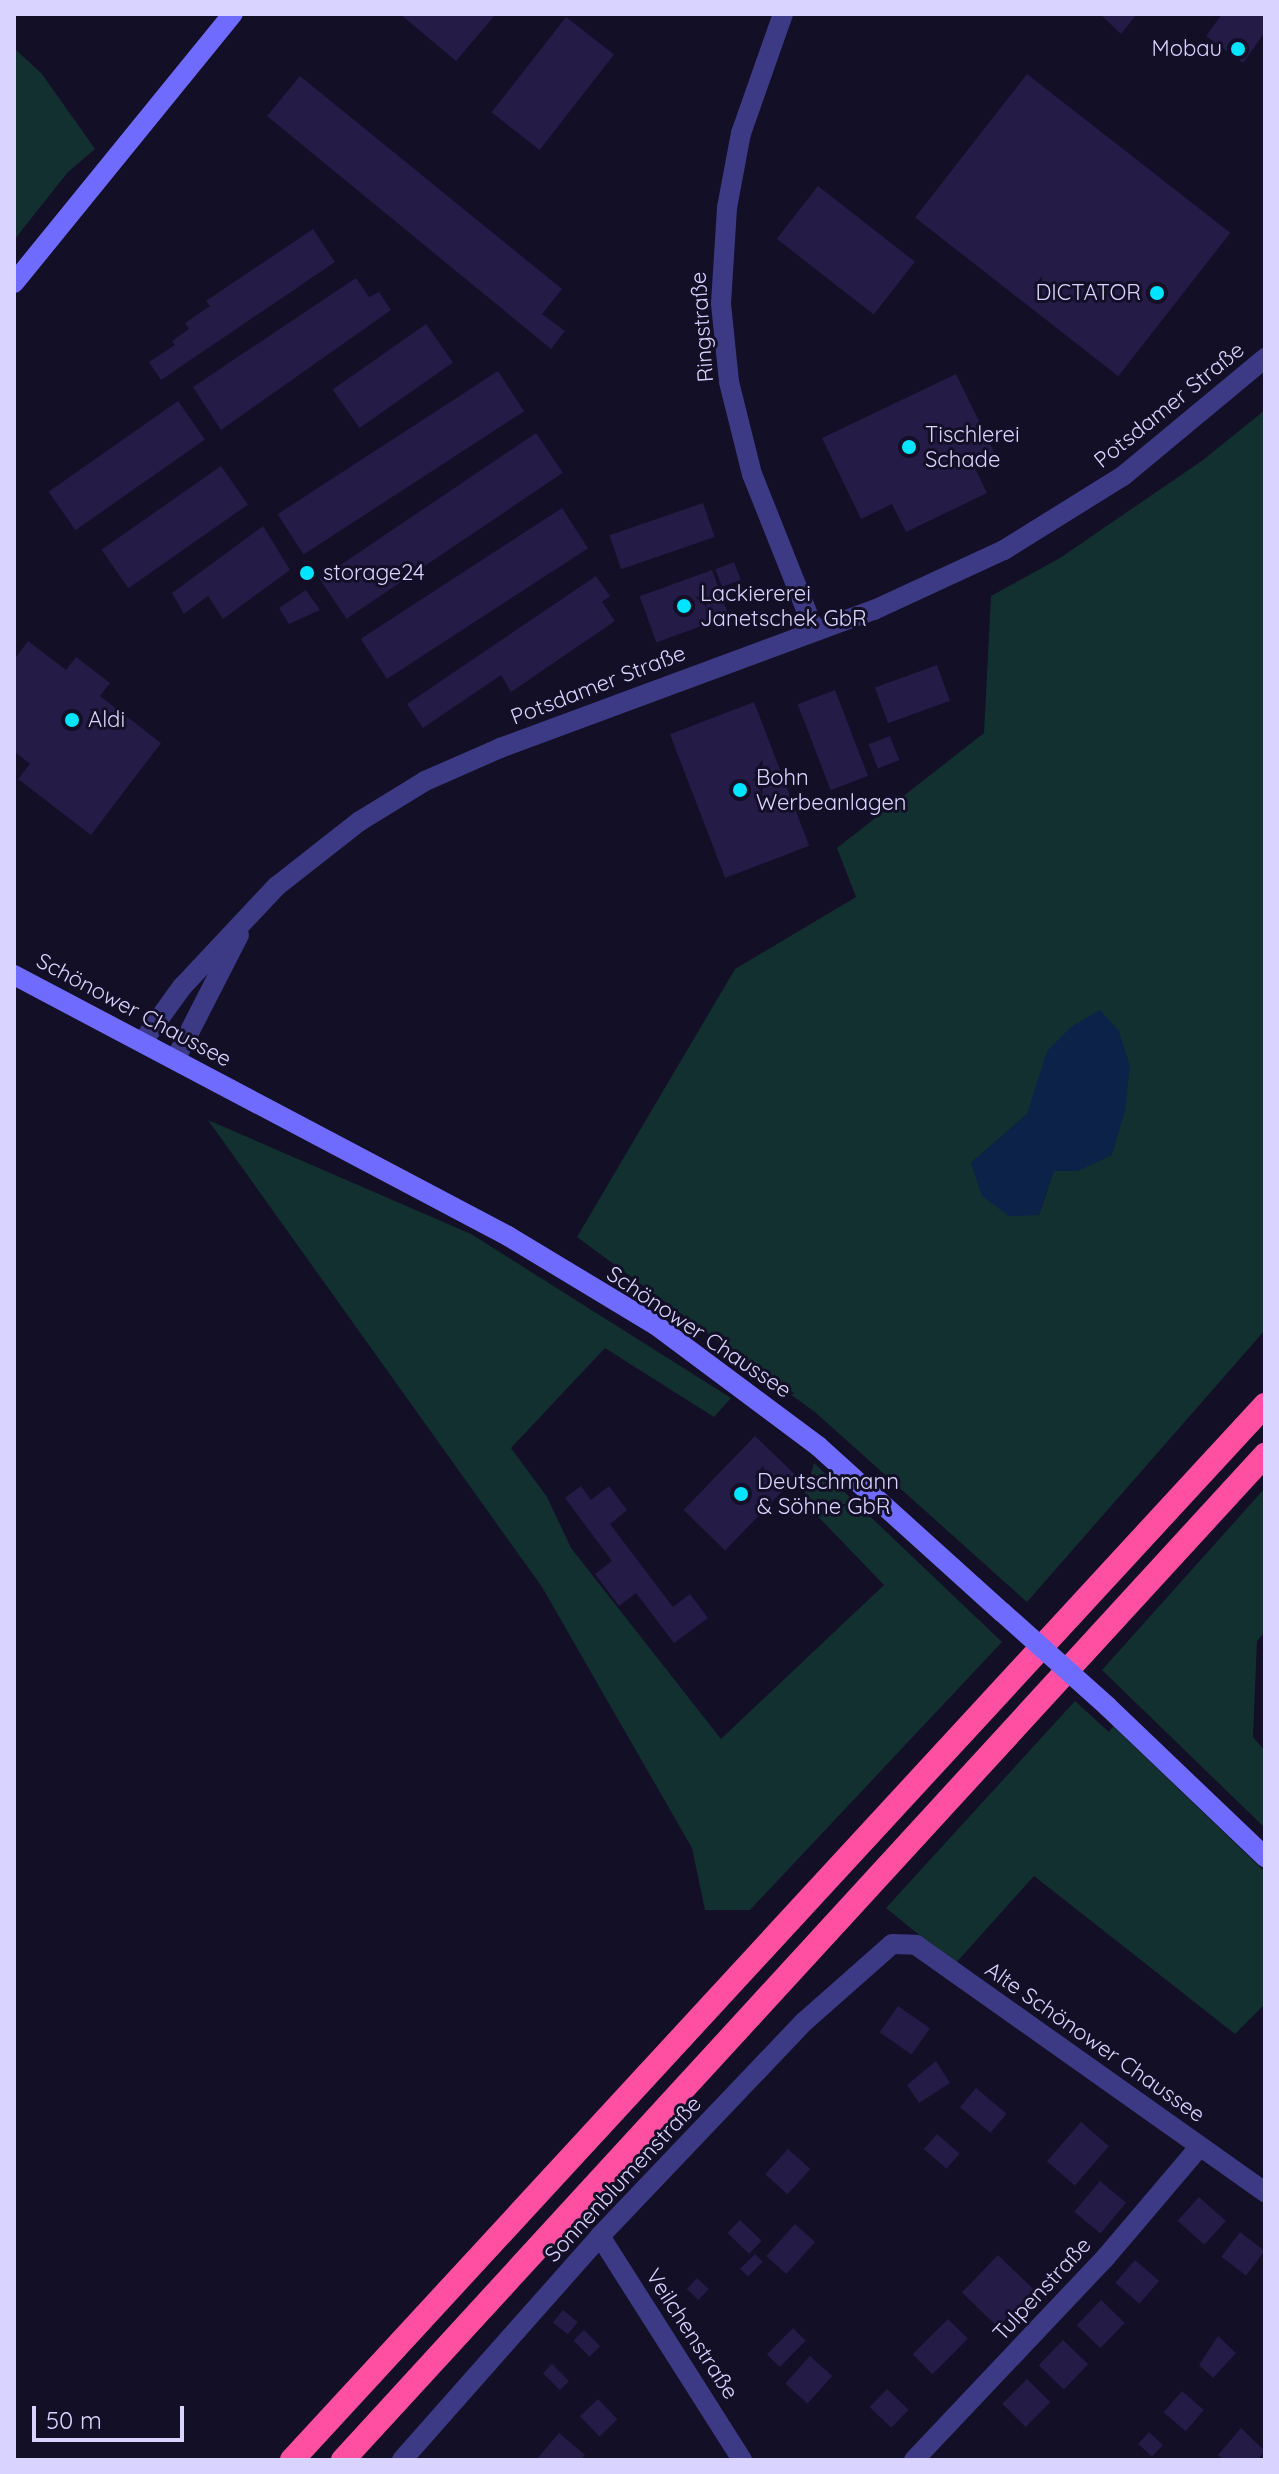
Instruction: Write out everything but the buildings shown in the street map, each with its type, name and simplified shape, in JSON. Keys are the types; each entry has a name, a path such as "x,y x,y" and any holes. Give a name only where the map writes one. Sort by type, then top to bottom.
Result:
{"highway":[{"path":"292,2460 1265,1405"},
{"path":"343,2460 1265,1455"}],"main road":[{"path":"14,283 233,14"},
{"name":"Schönower Chaussee","path":"14,975 508,1236 657,1326 818,1446 1107,1706 1265,1857"}],"street":[{"name":"Ringstraße","path":"783,14 741,133 727,208 721,304 729,382 752,474 814,630"},
{"name":"Potsdamer Straße","path":"143,1041 182,987 301,864 425,781 500,748 949,577 1078,506 1197,420 1265,358"},
{"name":"Potsdamer Straße","path":"176,1058 250,914"},
{"name":"Alte Schönower Chaussee","path":"892,1944 916,1945 1265,2192"},
{"name":"Sonnenblumenstraße","path":"402,2460 600,2236 805,2021 892,1944"},
{"name":"Tulpenstraße","path":"914,2460 1106,2257 1200,2146"},
{"name":"Veilchenstraße","path":"600,2236 742,2460"}],"green space":[{"path":"14,48 42,74 95,149 68,172 14,240"},
{"path":"1265,410 1265,1330 1027,1602 816,1413 577,1237 735,969 856,897 837,848 984,733 991,596 1060,558 1203,460","holes":["1027,1114 1078,1171 1054,1170 1039,1215 971,1163"]},
{"path":"208,1120 471,1234 731,1398 714,1417 605,1348 511,1448 547,1497 571,1548 721,1739 884,1585 803,1501 814,1463 1002,1642 750,1910 705,1910 692,1848 542,1587"},
{"path":"1265,1488 1265,1632 1257,1641 1253,1737 1265,1751 1265,1828 1102,1670"},
{"path":"1075,1701 1109,1732 1113,1726 1265,1872 1265,2004 1235,2034 1034,1876 955,1964 886,1908"}],"water":[{"path":"1100,1010 1119,1031 1130,1066 1125,1111 1112,1155 1078,1171 1054,1171 1039,1215 1009,1216 982,1196 971,1163 1027,1114 1047,1051 1072,1026"}],"place":[{"name":"Mobau","path":"1238,49"},
{"name":"DICTATOR","path":"1157,293"},
{"name":"Tischlerei Schade","path":"909,447"},
{"name":"storage24","path":"307,573"},
{"name":"Lackiererei Janetschek GbR","path":"684,606"},
{"name":"Aldi","path":"72,720"},
{"name":"Bohn Werbeanlagen","path":"740,790"},
{"name":"Deutschmann & Söhne GbR","path":"741,1494"}]}
